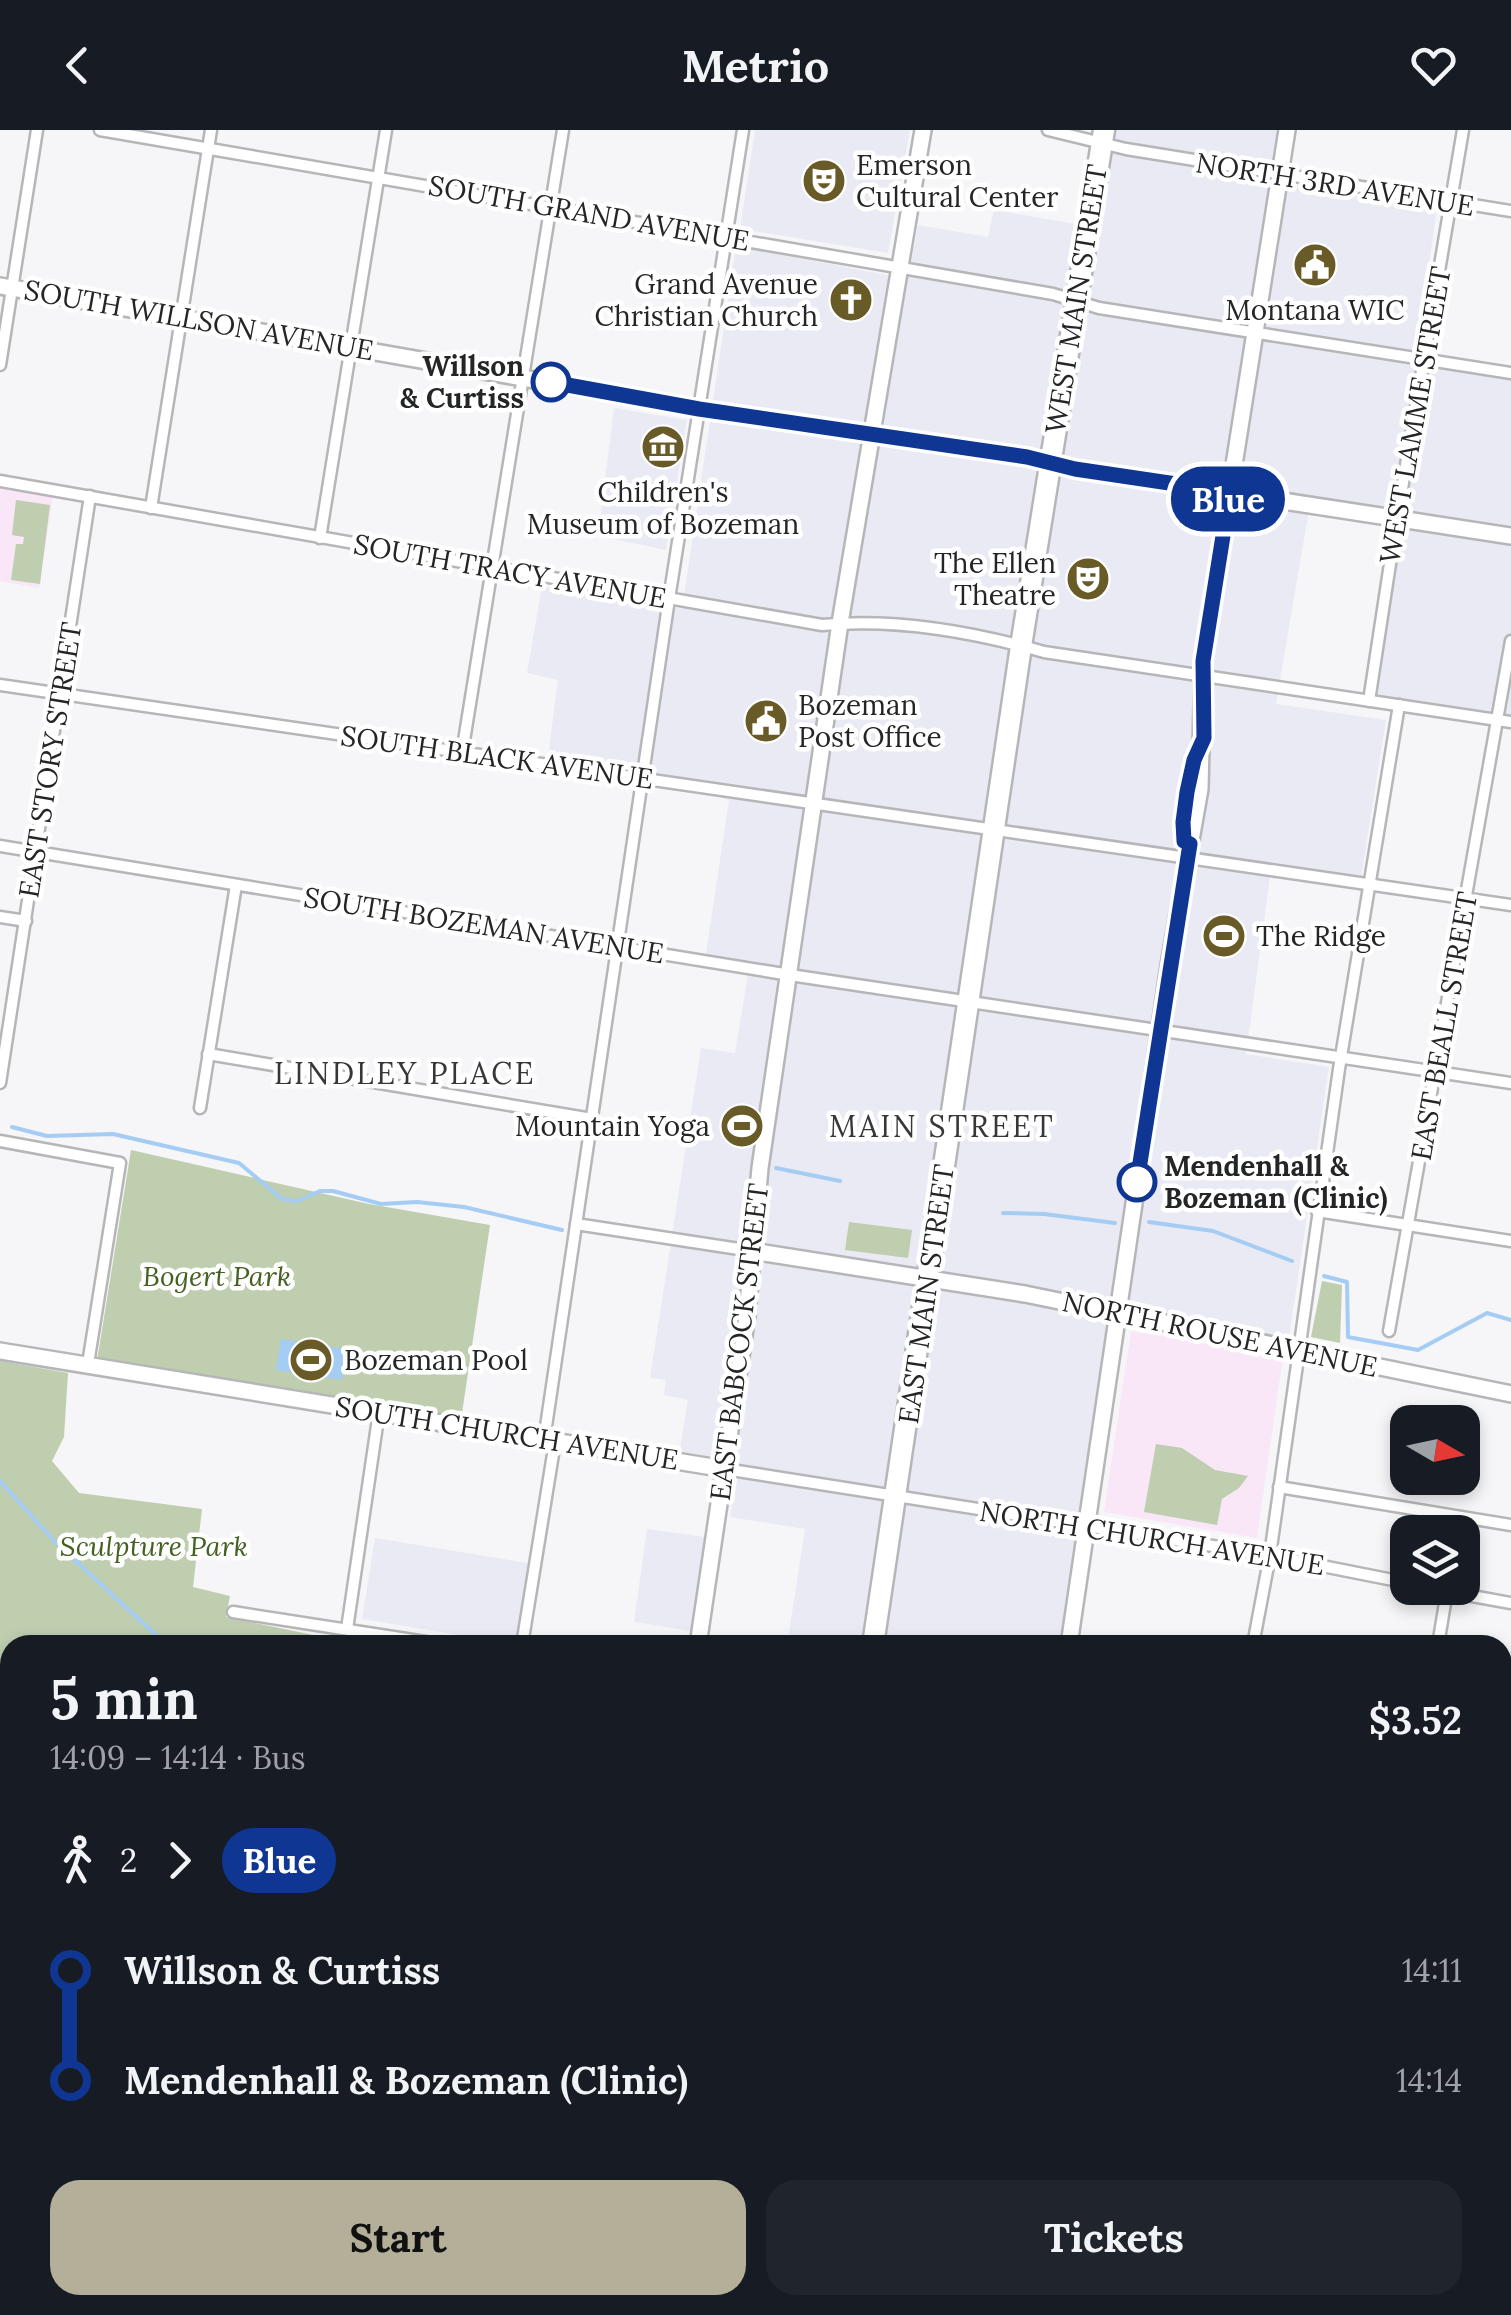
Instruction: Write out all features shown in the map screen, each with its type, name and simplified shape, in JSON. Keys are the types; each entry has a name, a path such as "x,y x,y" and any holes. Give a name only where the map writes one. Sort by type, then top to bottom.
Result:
{"highway":[{"name":"WEST MAIN STREET","path":"1021,646 1103,136"},
{"name":"EAST MAIN STREET","path":"875,1635 1021,646"}],"street":[{"path":"0,365 6,287 37,130"},
{"name":"SOUTH GRAND AVENUE","path":"100,130 726,237 1076,300 1100,308 1511,372"},
{"path":"151,508 210,130"},
{"path":"320,538 386,130"},
{"path":"462,753 563,130"},
{"path":"523,1635 576,1224 743,130"},
{"name":"EAST BABCOCK STREET","path":"700,1635 747,1316 760,1168 840,623 923,130"},
{"name":"NORTH 3RD AVENUE","path":"1048,130 1103,136 1126,150 1511,211"},
{"path":"1070,1635 1159,1030 1200,789 1204,676 1287,130"},
{"name":"WEST LAMME STREET","path":"1369,701 1462,130"},
{"name":"SOUTH WILLSON AVENUE","path":"6,287 699,409 1511,536"},
{"name":"SOUTH TRACY AVENUE","path":"0,480 822,625 858,621 927,629 996,639 1044,652 1505,722"},
{"name":"EAST STORY STREET","path":"0,1083 90,496"},
{"name":"EAST BEALL STREET","path":"1389,1332 1467,898 1505,722 1511,641"},
{"name":"SOUTH BLACK AVENUE","path":"0,685 1511,905"},
{"path":"1255,1635 1270,1555 1317,1210 1398,705"},
{"name":"SOUTH BOZEMAN AVENUE","path":"0,846 790,975 1511,1083"},
{"path":"200,1108 236,885"},
{"path":"0,917 26,921"},
{"path":"208,1054 592,1119"},
{"path":"0,1141 120,1163 88,1364"},
{"path":"1317,1210 1511,1241"},
{"path":"576,1224 752,1252"},
{"name":"NORTH ROUSE AVENUE","path":"752,1252 1119,1313 1511,1394"},
{"name":"SOUTH CHURCH AVENUE","path":"0,1351 896,1496"},
{"path":"347,1630 379,1412"},
{"path":"1280,1486 1511,1525"},
{"name":"NORTH CHURCH AVENUE","path":"896,1496 1270,1555 1390,1579"},
{"path":"1480,1597 1511,1602"},
{"path":"1440,1635 1445,1605"},
{"path":"233,1612 380,1635"}],"shaded area":[{"path":"755,130 910,130 888,253 740,229"},
{"path":"1092,130 1277,130 1270,180 1437,209 1415,362 1511,378 1511,717 1375,697 1401,513 1311,498 1276,704 1386,720 1361,878 1272,862 1246,1054 1329,1067 1289,1338 1113,1306 1064,1635 789,1635 805,1529 730,1517 739,1469 678,1460 688,1400 664,1395 666,1380 650,1378 701,1048 735,1053 750,962 706,954 729,800 633,768 548,756 558,680 527,673 542,586 682,609 736,246 908,279 918,225 988,237 994,210 1076,224"},
{"path":"614,408 687,420 666,550 598,536"},
{"path":"0,487 53,496 39,588 0,581"},
{"path":"1131,1331 1283,1357 1257,1538 1104,1512"},
{"path":"647,1529 705,1537 691,1631 634,1622"},
{"path":"375,1538 528,1563 516,1635 460,1635 362,1619"}],"green space":[{"path":"16,500 50,505 40,584 11,580 16,544 23,544 24,537 12,535"},
{"name":"Bogert Park","path":"131,1150 369,1204 490,1225 461,1420 97,1361"},
{"path":"849,1222 912,1230 908,1258 845,1250"},
{"path":"1322,1281 1342,1285 1340,1343 1311,1337"},
{"name":"Sculpture Park","path":"0,1361 68,1373 64,1437 52,1461 79,1493 202,1509 193,1587 230,1596 226,1617 313,1635 0,1635"},
{"path":"1156,1444 1182,1448 1215,1470 1248,1476 1239,1488 1222,1499 1217,1525 1144,1512"}],"water":[{"name":"Bozeman Pool","path":"281,1339 346,1349 342,1380 276,1370"}],"waterway":[{"path":"12,1127 47,1136 113,1134 239,1163 282,1199 298,1201 320,1191 333,1191 381,1204 417,1202 464,1207 562,1230"},
{"path":"776,1168 840,1181"},
{"path":"1003,1213 1115,1223"},
{"path":"1149,1222 1213,1231 1292,1261"},
{"path":"1324,1276 1347,1282 1348,1337 1418,1350 1487,1313 1511,1320"},
{"path":"0,1481 56,1543 156,1635"}],"bus line":[{"name":"Blue","path":"551,382 1230,492 1203,661 1204,738 1194,760 1183,822 1182,835 1190,844 1137,1182"}],"place":[{"name":"Emerson Cultural Center","path":"824,181"},
{"name":"Montana WIC","path":"1315,265"},
{"name":"Grand Avenue Christian Church","path":"851,300"},
{"name":"Willson & Curtiss","path":"551,382"},
{"name":"Children's Museum of Bozeman","path":"663,447"},
{"name":"The Ellen Theatre","path":"1088,579"},
{"name":"Bozeman Post Office","path":"766,721"},
{"name":"The Ridge","path":"1224,936"},
{"name":"Mountain Yoga","path":"742,1126"},
{"name":"Mendenhall & Bozeman (Clinic)","path":"1137,1182"},
{"name":"Bozeman Pool","path":"311,1360"}],"district":[{"name":"LINDLEY PLACE","path":"405,1073"},
{"name":"MAIN STREET","path":"942,1126"}]}
